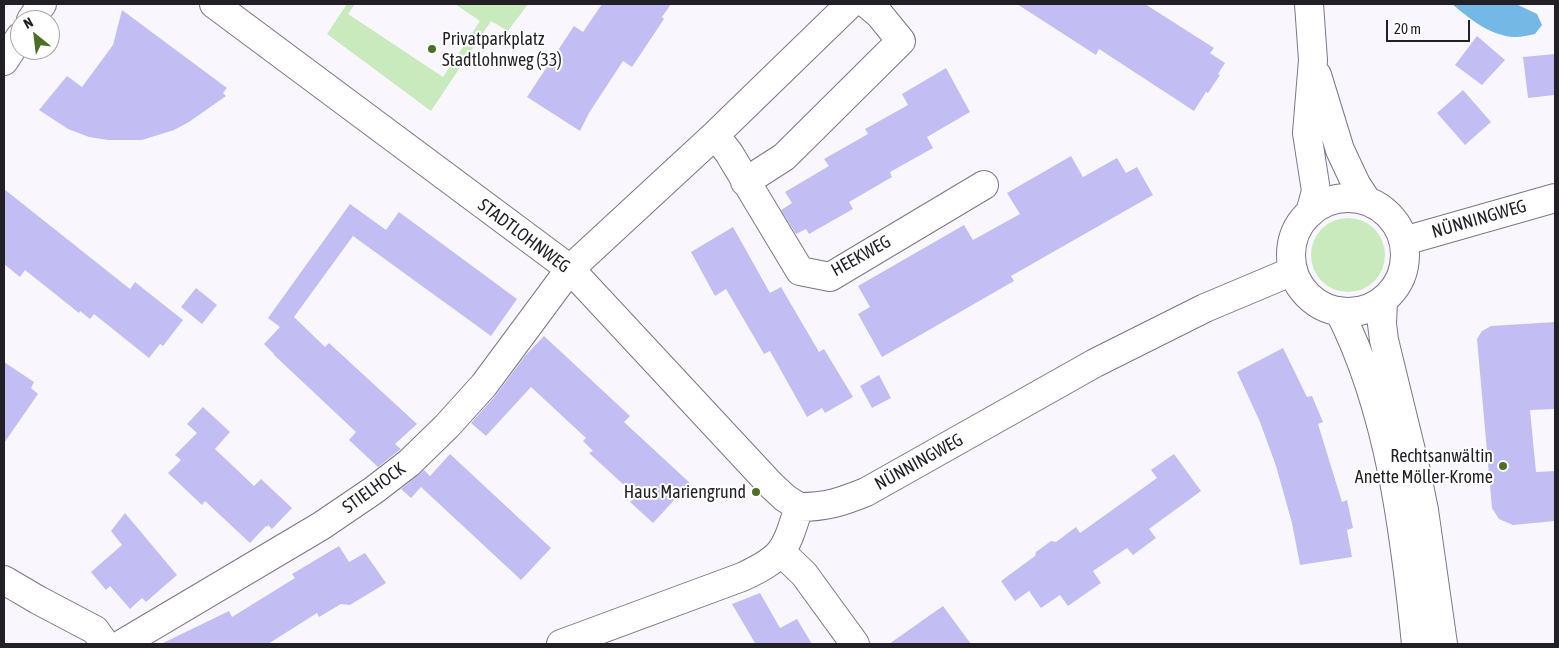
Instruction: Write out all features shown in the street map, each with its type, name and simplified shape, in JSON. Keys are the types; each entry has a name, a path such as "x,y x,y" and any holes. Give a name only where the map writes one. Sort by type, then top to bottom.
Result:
{"street":[{"name":"STADTLOHNWEG","path":"214,4 570,269 771,484 785,498 800,507"},
{"path":"570,269 715,135 850,4"},
{"path":"746,182 784,157 901,41 879,14 867,4"},
{"path":"1309,4 1313,60 1307,133 1316,191 1310,213"},
{"path":"1313,60 1340,150 1356,184 1367,201"},
{"name":"HEEKWEG","path":"715,135 729,153 800,271 830,276 984,185"},
{"path":"1352,198 1367,201 1383,210 1396,223 1404,241 1406,257 1402,274 1394,289 1383,301 1370,308 1355,312 1339,311 1324,306 1310,298 1300,286 1293,271 1291,255 1293,239 1300,225 1310,213 1322,204 1337,199 1352,198"},
{"name":"NÜNNINGWEG","path":"1404,241 1555,198"},
{"name":"STIELHOCK","path":"122,644 321,526 374,490 409,463 447,426 484,385 570,269"},
{"name":"NÜNNINGWEG","path":"800,507 820,507 840,503 866,492 1095,364 1205,308 1293,271"},
{"path":"1383,301 1382,324 1384,340 1424,510 1443,644"},
{"path":"1339,311 1361,359 1382,433 1397,499 1404,542 1416,644"},
{"path":"561,644 760,569 782,553 788,542 800,507"},
{"path":"782,553 804,574 855,644"},
{"path":"4,580 95,630 105,644"}],"green space":[{"path":"347,4 355,4 348,14 443,77 480,21 455,4 528,4 508,31 491,21 431,111 327,34"},
{"path":"1348,218 1362,221 1374,229 1382,241 1385,255 1382,269 1374,281 1362,289 1348,292 1334,289 1322,281 1314,269 1311,255 1314,241 1322,229 1334,221"}],"water":[{"path":"1452,4 1516,4 1537,14 1542,25 1535,34 1518,37 1497,34 1481,26"}],"building":[{"path":"602,4 671,4 662,17 664,19 632,67 623,61 589,113 580,131 527,97 574,26 583,32"},
{"path":"1017,4 1145,4 1214,48 1210,53 1225,63 1218,74 1220,75 1194,111 1099,49 1096,55"},
{"path":"122,10 227,88 223,93 226,96 189,122 174,130 142,140 108,140 89,137 68,129 39,110 67,76 82,87 113,45"},
{"path":"1477,36 1505,60 1482,85 1455,65"},
{"path":"1555,54 1555,95 1528,98 1523,57"},
{"path":"946,68 970,112 927,137 933,148 890,172 892,177 849,202 853,209 809,234 806,229 796,234 781,210 792,203 785,192 829,166 824,159 868,134 865,129 908,105 902,94"},
{"path":"1463,90 1491,122 1465,145 1437,113"},
{"path":"1071,156 1083,177 1117,158 1126,173 1137,167 1153,195 1011,276 1014,281 882,357 858,314 870,307 858,286 964,225 973,240 1020,214 1007,193"},
{"path":"4,189 130,289 135,282 183,320 163,346 160,344 149,358 94,314 90,319 80,311 79,313 25,270 20,277 4,264"},
{"path":"350,204 386,230 399,212 517,299 491,336 353,236 294,317 325,347 329,343 417,424 395,444 401,449 378,467 349,440 356,432 264,344 280,327 268,318"},
{"path":"733,227 770,293 781,287 819,352 824,349 853,397 825,413 822,408 807,417 770,351 764,354 726,289 715,296 691,252"},
{"path":"196,288 217,305 202,324 181,307"},
{"path":"1555,322 1555,409 1530,410 1536,472 1555,471 1555,521 1513,525 1499,519 1492,508 1477,339 1482,331 1491,326"},
{"path":"544,336 630,416 624,422 690,483 653,523 630,502 636,496 589,453 593,451 583,441 586,438 531,387 486,436 471,423 496,395 525,356"},
{"path":"1283,348 1307,397 1312,396 1323,422 1318,424 1342,502 1347,500 1353,528 1347,530 1352,557 1300,565 1292,523 1276,466 1260,422 1237,372"},
{"path":"4,362 34,382 31,388 38,394 4,443"},
{"path":"879,375 891,398 872,408 860,386"},
{"path":"203,407 230,432 215,449 254,486 261,479 292,508 272,529 268,525 266,526 250,543 205,501 202,505 168,473 181,460 175,455 197,433 187,424"},
{"path":"450,454 551,548 521,580 421,487 411,498 401,489 424,470 430,476"},
{"path":"1174,454 1201,491 1149,529 1156,538 1133,555 1127,548 1093,571 1101,583 1068,606 1060,595 1041,608 1029,591 1015,601 1001,581 1035,556 1036,552 1051,541 1056,542 1076,527 1080,533 1157,478 1151,470"},
{"path":"125,513 177,575 146,602 142,598 130,609 110,586 106,590 91,572 122,545 111,531"},
{"path":"339,546 349,562 365,553 386,583 350,605 341,604 319,617 317,613 268,644 161,644 229,611 232,617 295,578 292,574"},
{"path":"760,593 780,628 797,619 812,644 752,644 755,643 732,604"},
{"path":"943,606 971,644 889,644"}],"place":[{"name":"Privatparkplatz Stadtlohnweg (33)","path":"432,49"},
{"name":"Rechtsanwältin Anette Möller-Krome","path":"1503,466"},
{"name":"Haus Mariengrund","path":"756,492"}]}
